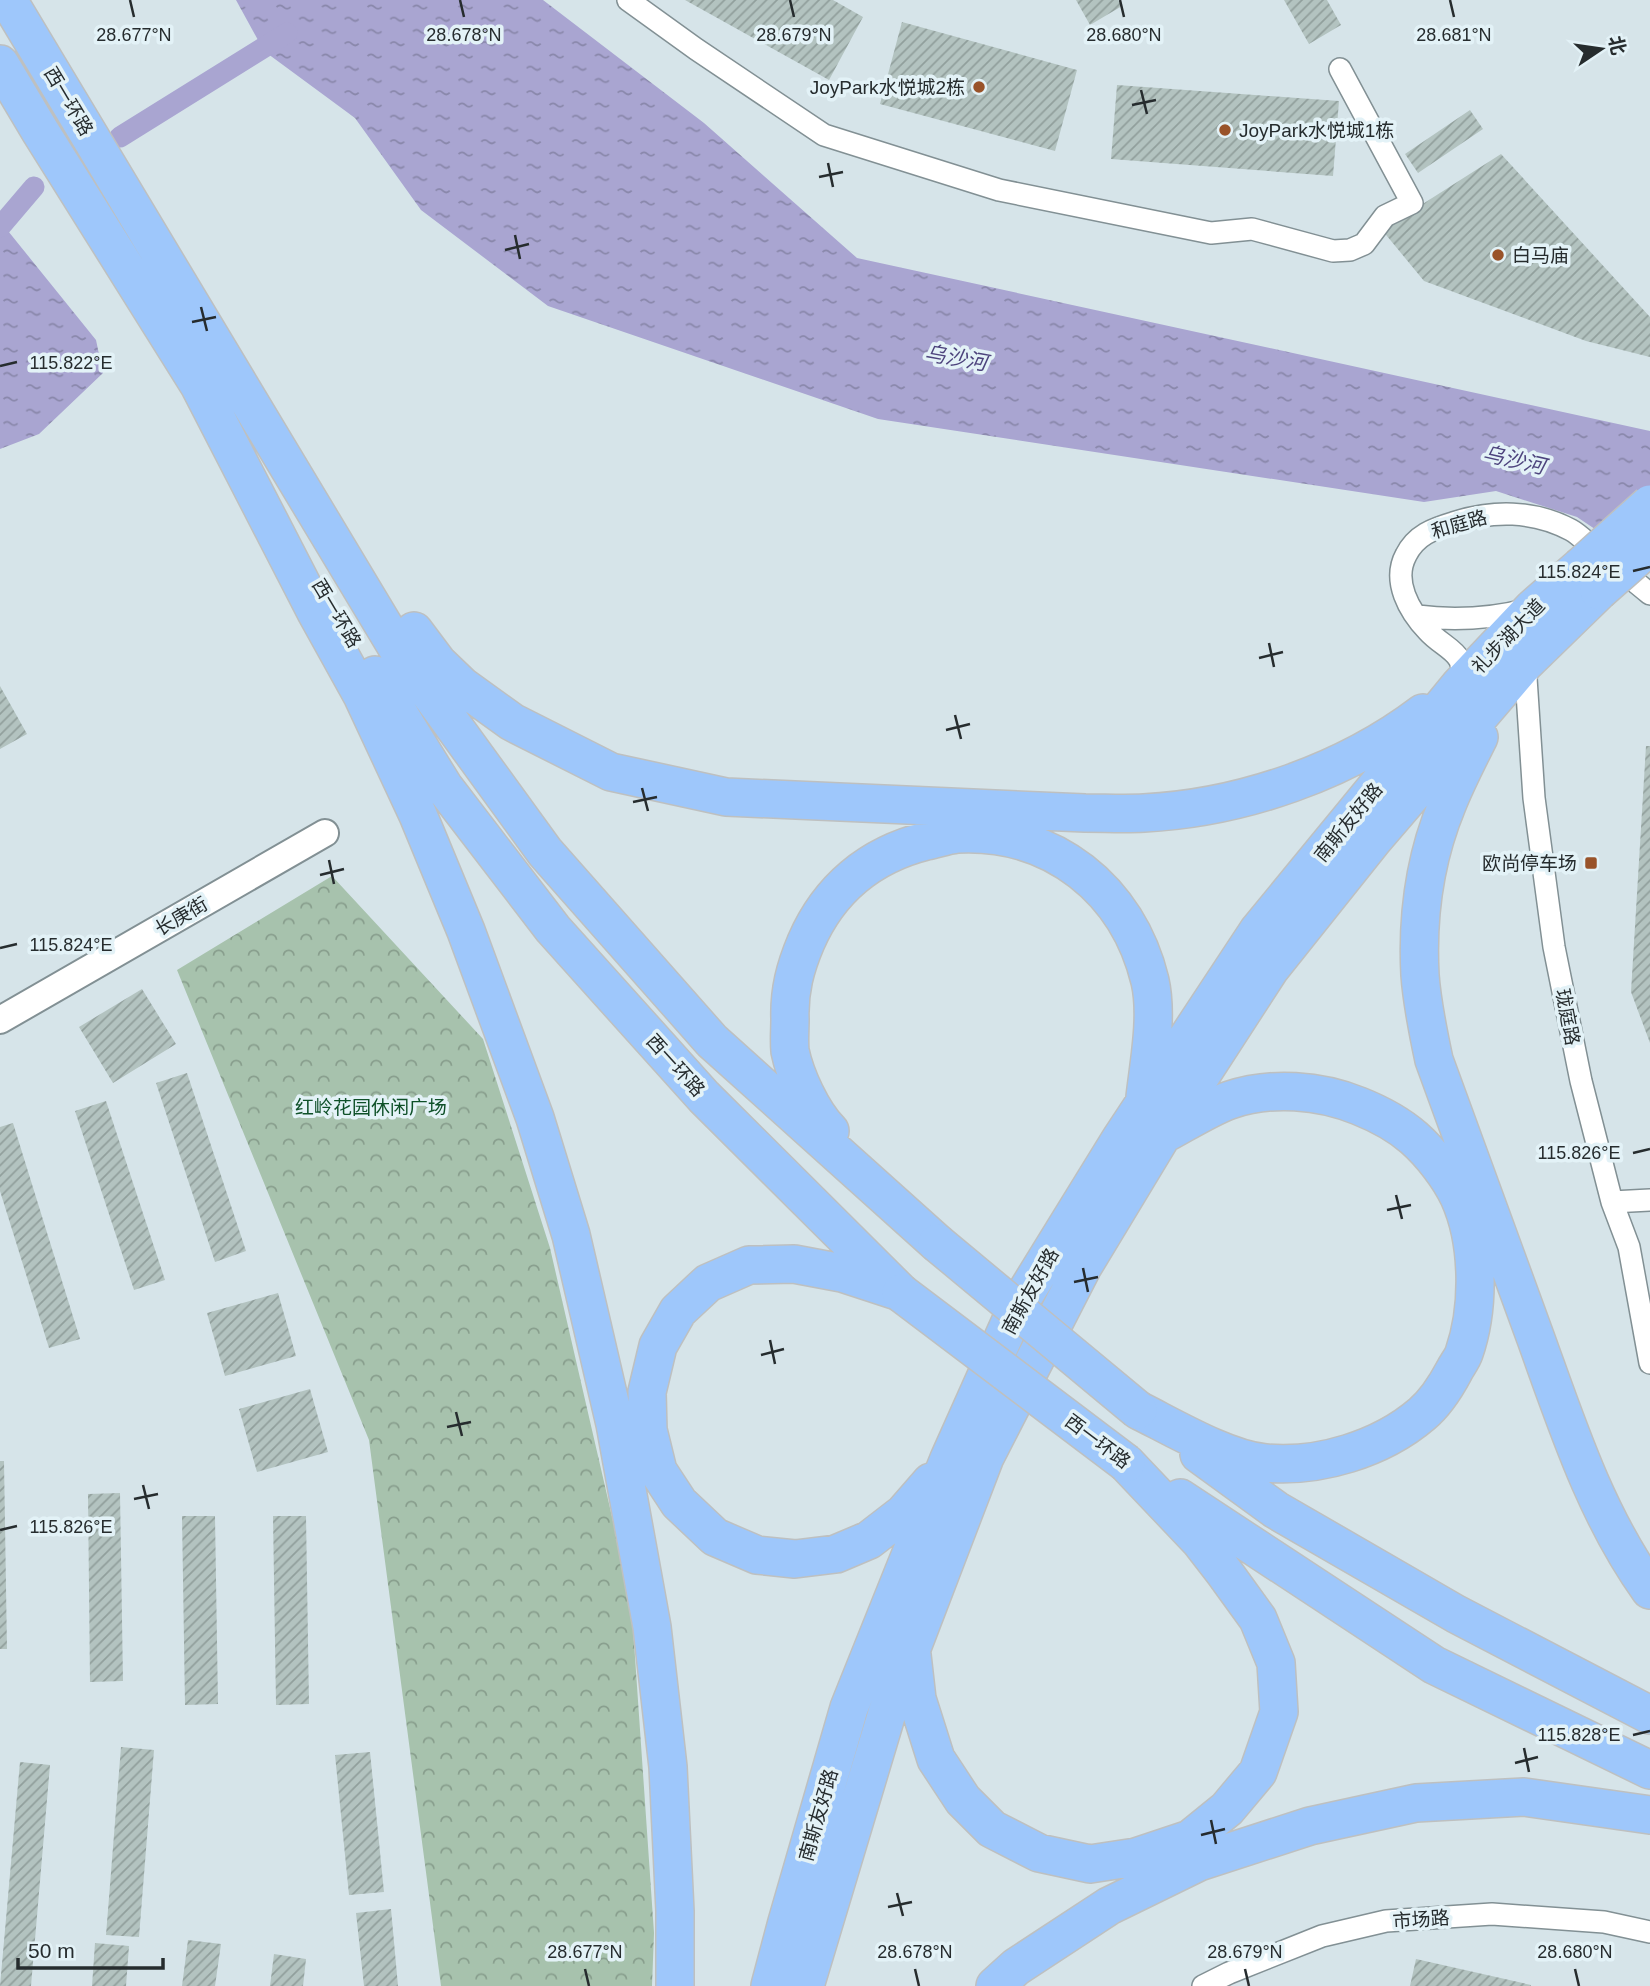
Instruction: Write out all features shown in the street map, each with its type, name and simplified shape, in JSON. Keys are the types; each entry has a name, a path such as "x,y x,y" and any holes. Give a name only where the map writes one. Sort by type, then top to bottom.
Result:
{"highway":[{"name":"西一环路","path":"8,0 214,377 444,787 545,918 704,1097 901,1293 1126,1463 1434,1665 1650,1770"},
{"name":"西一环路","path":"0,64 40,131 214,377 399,651 545,852 712,1041 937,1243 1138,1410 1276,1510 1456,1614 1650,1715"},
{"path":"214,377 438,663 462,686 512,722 611,772 726,797 1085,813 1144,813 1200,807 1296,782 1397,733 1461,685"},
{"path":"214,377 316,612 362,695 418,814 466,931 531,1106 571,1235 615,1424 652,1627 668,1767 675,1911 675,1986"},
{"name":"礼步湖大道","path":"1499,695 1650,505"},
{"name":"礼步湖大道","path":"1461,685 1533,608 1650,546"},
{"name":"南斯友好路","path":"770,1986 786,1922 849,1708 949,1459 1017,1307 1144,1104 1258,931 1461,685"},
{"path":"1499,695 1446,807 1427,868 1420,920 1420,975 1426,1018 1434,1060 1568,1427 1600,1505 1631,1564 1650,1590"},
{"name":"南斯友好路","path":"805,1986 887,1713 985,1457 1082,1268 1163,1134 1270,969 1373,840 1499,695"},
{"path":"937,1243 825,1126 802,1087 790,1050 790,1009 795,968 812,928 834,895 864,867 903,847 956,834 1004,836 1047,849 1079,869 1104,891 1124,917 1140,949 1150,984 1153,1028 1144,1104"},
{"path":"1138,1410 1221,1451 1263,1463 1299,1464 1332,1458 1367,1447 1397,1432 1424,1413 1446,1384 1464,1353 1473,1310 1475,1271 1469,1231 1459,1197 1439,1166 1414,1138 1380,1115 1343,1099 1303,1092 1269,1092 1229,1100 1163,1134"},
{"path":"901,1293 842,1273 794,1264 749,1265 708,1283 678,1311 658,1346 647,1392 648,1430 658,1471 679,1503 715,1537 757,1555 795,1559 836,1554 869,1540 904,1513 949,1459"},
{"path":"912,1648 917,1699 936,1759 963,1800 992,1829 1039,1853 1090,1864 1136,1857 1190,1839 1227,1810 1258,1772 1279,1712 1276,1663 1258,1619 1224,1572 1200,1541 1126,1463"},
{"path":"995,1986 1016,1967 1110,1906 1199,1862 1310,1826 1416,1803 1524,1797 1650,1815"}],"street":[{"path":"628,0 824,135 999,190 1211,233 1252,229 1334,251 1350,250 1364,244 1385,216 1412,203 1340,69"},
{"name":"和庭路","path":"1461,685 1464,674 1461,663 1446,644 1429,632 1408,603 1402,589 1400,572 1405,556 1423,534 1486,514 1540,518 1574,531 1650,594"},
{"path":"1417,616 1440,619 1472,617 1514,613 1533,608"},
{"name":"珑庭路","path":"1525,663 1534,798 1554,947 1581,1081 1612,1202 1640,1247 1650,1363"},
{"name":"长庚街","path":"0,1020 325,833"},
{"path":"1612,1202 1650,1200"},
{"name":"市场路","path":"1203,1986 1229,1972 1322,1936 1386,1921 1492,1914 1604,1922 1650,1931"}],"green space":[{"name":"红岭花园休闲广场","path":"332,876 483,1039 550,1248 631,1599 654,1933 652,1986 441,1986 369,1440 177,970"}],"water":[{"name":"乌沙河","path":"236,0 543,0 704,123 857,258 1650,431 1650,566 1577,517 1496,491 1424,502 878,419 548,306 421,210 355,118 264,51"},
{"path":"0,221 96,340 103,373 39,434 0,449"}],"building":[{"path":"685,0 833,0 863,17 829,80"},
{"path":"1076,0 1118,0 1122,6 1090,25"},
{"path":"1284,0 1327,0 1341,25 1309,44"},
{"name":"JoyPark水悦城2栋","path":"902,22 1077,70 1055,151 880,104"},
{"name":"JoyPark水悦城1栋","path":"1117,85 1339,101 1333,176 1111,159"},
{"path":"1470,110 1483,129 1418,173 1405,154"},
{"name":"白马庙","path":"1501,154 1650,317 1650,357 1586,341 1424,281 1382,230"},
{"path":"0,686 27,734 0,749"},
{"path":"1646,746 1650,746 1650,1043 1631,992"},
{"path":"142,989 176,1044 113,1083 79,1027"},
{"path":"187,1073 246,1251 215,1262 156,1083"},
{"path":"106,1101 165,1280 134,1290 75,1111"},
{"path":"13,1123 80,1339 49,1348 0,1191 0,1127"},
{"path":"278,1293 296,1356 225,1376 207,1313"},
{"path":"310,1389 328,1452 257,1472 239,1409"},
{"path":"0,1461 4,1461 7,1649 0,1649"},
{"path":"120,1493 123,1681 90,1682 88,1494"},
{"path":"182,1516 215,1516 218,1704 185,1705"},
{"path":"273,1516 306,1516 309,1704 276,1705"},
{"path":"121,1747 154,1750 139,1937 106,1935"},
{"path":"370,1752 384,1892 349,1895 335,1755"},
{"path":"20,1762 50,1765 31,1986 0,1986"},
{"path":"391,1909 398,1986 364,1986 356,1913"},
{"path":"188,1940 221,1944 215,1986 182,1986"},
{"path":"95,1943 129,1946 126,1986 92,1986"},
{"path":"274,1954 306,1959 303,1986 270,1986"},
{"path":"1416,1959 1531,1985 1531,1986 1410,1986"}],"waterway":[{"path":"120,137 287,33"},
{"path":"0,227 34,187"}],"place":[{"name":"JoyPark水悦城2栋","path":"979,87"},
{"name":"JoyPark水悦城1栋","path":"1225,130"},
{"name":"白马庙","path":"1498,255"},
{"name":"欧尚停车场","path":"1591,863"}]}
